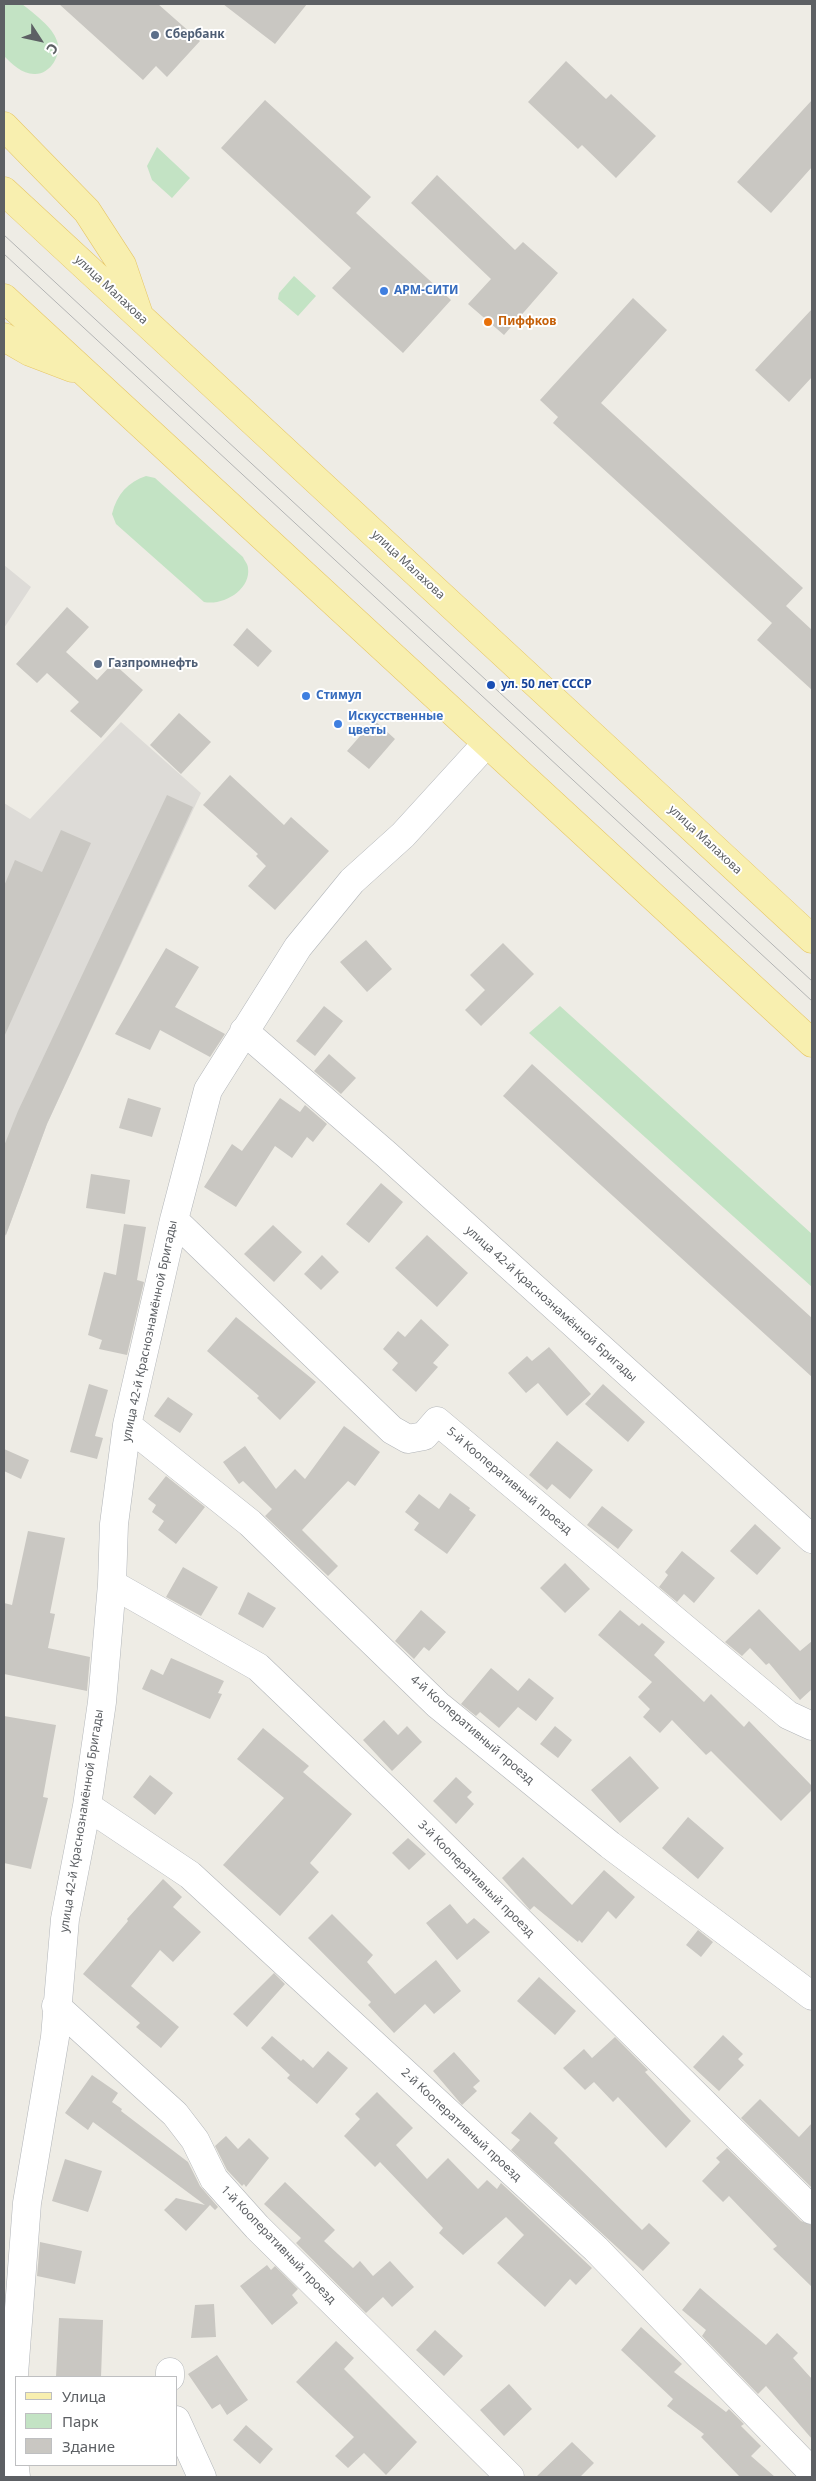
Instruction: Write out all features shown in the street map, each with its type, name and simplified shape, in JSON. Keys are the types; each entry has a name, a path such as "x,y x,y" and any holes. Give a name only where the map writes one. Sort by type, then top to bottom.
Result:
{"main road":[{"path":"4,126 86,211 122,265 140,316"},
{"name":"улица Малахова","path":"4,191 812,939"},
{"path":"4,298 812,1043"},
{"path":"4,337 30,352 87,374"}],"street":[{"name":"улица 42-й Краснознамённой Бригады","path":"16,2477 10,2427 27,2202 55,2037 56,2006 65,1919 87,1806 102,1702 112,1584 114,1524 127,1424 174,1220 208,1090 298,947 346,889 404,834 486,744"},
{"name":"улица 42-й Краснознамённой Бригады","path":"244,1031 387,1155 812,1539"},
{"name":"5-й Кооперативный проезд","path":"174,1220 392,1430 408,1439 424,1436 437,1421 788,1716 812,1726"},
{"name":"4-й Кооперативный проезд","path":"127,1424 250,1523 438,1705 610,1845 812,1996"},
{"name":"3-й Кооперативный проезд","path":"112,1584 258,1667 395,1798 812,2210"},
{"name":"2-й Кооперативный проезд","path":"87,1806 190,1875 596,2249 812,2472"},
{"name":"1-й Кооперативный проезд","path":"56,2006 175,2114 195,2140 214,2179 257,2227 510,2477"},
{"path":"178,2424 202,2477"}],"shaded area":[{"path":"4,565 31,587 4,628"},
{"path":"121,722 201,793 47,1124 4,1240 4,803 30,819"}],"green space":[{"path":"4,4 22,4 42,21 55,36 58,52 50,68 40,73 30,74 21,70 4,56"},
{"path":"157,147 190,178 172,198 152,180 147,166"},
{"path":"294,276 316,296 298,316 278,299 279,293"},
{"path":"146,476 155,478 243,557 248,567 248,576 245,583 234,595 211,603 204,602 116,524 112,514 120,495 129,485"},
{"path":"560,1006 812,1234 812,1287 529,1033"}],"building":[{"path":"59,4 158,4 200,41 167,77 156,66 143,80"},
{"path":"223,4 307,4 275,44"},
{"path":"566,61 606,99 611,94 656,136 616,178 582,145 578,149 528,102"},
{"path":"265,100 371,197 356,213 451,300 403,353 332,288 351,268 221,148"},
{"path":"812,100 812,167 771,213 737,182"},
{"path":"437,175 515,250 523,242 558,273 504,335 468,304 491,279 411,203"},
{"path":"633,298 667,330 601,403 803,588 786,606 812,630 812,690 757,640 772,623 553,423 558,417 540,400"},
{"path":"812,309 812,377 789,402 755,370"},
{"path":"67,607 89,627 66,652 97,680 113,663 143,690 101,738 70,711 79,702 47,673 37,683 16,664"},
{"path":"247,628 272,651 258,667 233,645"},
{"path":"179,713 211,742 181,774 150,745"},
{"path":"374,720 395,739 369,769 347,751"},
{"path":"230,775 284,825 291,817 329,851 275,910 248,886 266,866 256,856 258,854 203,805"},
{"path":"167,795 193,807 47,1124 6,1235 4,1234 4,1146 18,1111"},
{"path":"61,830 91,843 4,1037 4,886 15,860 42,872"},
{"path":"366,940 392,969 367,992 340,962"},
{"path":"503,943 534,974 481,1026 465,1010 485,990 470,975"},
{"path":"166,948 199,967 175,1007 225,1034 210,1057 160,1030 150,1050 115,1034"},
{"path":"324,1006 343,1021 315,1056 296,1041"},
{"path":"329,1054 356,1078 341,1094 314,1071"},
{"path":"532,1064 812,1318 812,1377 503,1096"},
{"path":"128,1098 161,1108 152,1137 119,1128"},
{"path":"280,1098 300,1112 305,1105 327,1124 313,1142 307,1137 292,1158 275,1146 236,1207 204,1187 232,1144 242,1151"},
{"path":"91,1174 130,1180 125,1214 86,1208"},
{"path":"381,1183 403,1202 369,1243 346,1224"},
{"path":"124,1224 146,1227 137,1280 144,1282 127,1355 99,1349 102,1340 88,1335 104,1272 116,1275"},
{"path":"273,1225 302,1252 274,1282 244,1254"},
{"path":"427,1235 468,1273 437,1307 395,1268"},
{"path":"322,1255 339,1272 321,1290 304,1274"},
{"path":"236,1317 316,1382 280,1420 257,1398 259,1396 207,1351"},
{"path":"421,1319 449,1345 433,1363 438,1367 416,1392 392,1370 398,1363 383,1349 398,1331 405,1337"},
{"path":"549,1347 591,1394 567,1416 538,1383 526,1393 508,1373 527,1356 532,1361"},
{"path":"89,1384 108,1390 95,1436 103,1438 97,1459 70,1452"},
{"path":"603,1384 645,1422 628,1442 585,1404"},
{"path":"168,1397 193,1414 180,1433 154,1416"},
{"path":"344,1426 380,1452 355,1486 348,1481 302,1530 338,1566 328,1576 265,1516 272,1509 243,1481 239,1484 223,1462 245,1446 276,1489 295,1469 305,1479"},
{"path":"557,1441 593,1470 570,1499 552,1484 547,1490 529,1475"},
{"path":"4,1449 29,1460 21,1479 4,1471"},
{"path":"166,1476 205,1507 176,1544 158,1530 164,1521 152,1512 156,1505 148,1499"},
{"path":"450,1493 476,1515 447,1554 414,1530 419,1523 405,1512 419,1494 439,1509"},
{"path":"602,1506 633,1530 618,1549 587,1525"},
{"path":"755,1524 781,1548 757,1575 730,1551"},
{"path":"28,1531 65,1538 50,1613 55,1614 48,1648 90,1657 87,1691 4,1674 4,1603 12,1605"},
{"path":"682,1551 715,1578 694,1603 684,1594 677,1602 659,1587 668,1575 665,1572"},
{"path":"565,1563 590,1589 565,1613 540,1588"},
{"path":"183,1567 218,1587 201,1616 166,1597"},
{"path":"248,1592 276,1608 263,1628 238,1614"},
{"path":"759,1609 800,1651 812,1641 812,1689 800,1700 769,1663 766,1665 750,1648 742,1656 725,1642"},
{"path":"421,1610 446,1632 429,1651 424,1647 414,1659 395,1641"},
{"path":"620,1610 639,1626 642,1623 665,1642 654,1655 704,1702 711,1694 744,1727 749,1721 812,1786 812,1790 781,1821 711,1751 706,1755 672,1720 660,1733 643,1717 650,1709 638,1697 652,1682 598,1635"},
{"path":"171,1658 224,1681 218,1693 222,1694 210,1719 142,1689 151,1669 163,1675"},
{"path":"491,1668 518,1691 529,1678 554,1698 536,1721 518,1707 499,1728 480,1712 476,1716 461,1704"},
{"path":"4,1716 56,1725 43,1797 48,1798 31,1869 4,1863"},
{"path":"384,1720 398,1735 407,1726 422,1742 392,1771 363,1740"},
{"path":"555,1726 572,1740 558,1758 540,1744"},
{"path":"263,1728 309,1766 303,1772 352,1814 310,1863 319,1872 280,1916 223,1865 284,1798 237,1759"},
{"path":"630,1756 659,1788 620,1823 591,1790"},
{"path":"150,1775 173,1793 155,1815 133,1797"},
{"path":"456,1777 472,1792 467,1797 474,1804 456,1824 433,1801"},
{"path":"688,1817 724,1848 698,1879 662,1848"},
{"path":"408,1838 426,1854 409,1870 392,1853"},
{"path":"523,1857 572,1905 604,1870 635,1897 616,1919 608,1911 582,1943 579,1940 578,1942 534,1906 530,1910 502,1878"},
{"path":"163,1879 182,1897 173,1907 201,1932 173,1962 160,1950 131,1986 179,2027 161,2048 136,2027 140,2023 83,1974 128,1921 127,1919"},
{"path":"450,1904 467,1924 474,1918 490,1932 457,1960 426,1923"},
{"path":"332,1914 373,1955 367,1962 395,1994 436,1960 461,1991 434,2014 425,2004 394,2033 368,2005 371,2002 308,1938"},
{"path":"698,1930 713,1942 701,1957 686,1945"},
{"path":"274,1973 285,1984 247,2027 233,2014"},
{"path":"539,1977 576,2011 555,2035 517,2001"},
{"path":"723,2035 743,2054 738,2059 744,2065 719,2091 693,2067"},
{"path":"272,2036 301,2061 303,2059 313,2068 328,2051 348,2068 317,2104 287,2078 290,2075 261,2048"},
{"path":"615,2037 648,2070 645,2072 691,2121 666,2148 618,2097 613,2102 594,2082 585,2090 563,2068 584,2049 592,2058"},
{"path":"454,2052 480,2081 473,2087 477,2091 462,2105 433,2071"},
{"path":"92,2075 118,2093 112,2102 122,2109 121,2111 188,2162 200,2186 218,2207 215,2210 210,2205 186,2231 164,2210 176,2198 205,2205 93,2122 88,2130 65,2113"},
{"path":"377,2092 413,2128 396,2145 427,2179 448,2158 478,2189 487,2180 497,2189 501,2183 592,2268 576,2285 570,2279 545,2307 497,2263 524,2235 506,2217 463,2255 439,2233 443,2228 380,2162 375,2167 344,2136 360,2119 355,2114"},
{"path":"760,2099 799,2137 812,2123 812,2188 741,2118"},
{"path":"530,2112 558,2138 554,2143 642,2230 649,2223 670,2243 643,2271 511,2150 520,2140 511,2133"},
{"path":"226,2136 238,2149 249,2138 269,2158 246,2187 244,2184 242,2186 227,2170 215,2146"},
{"path":"727,2148 801,2221 812,2225 812,2287 773,2249 777,2246 729,2196 723,2202 702,2181 720,2162 716,2158"},
{"path":"65,2159 102,2171 88,2212 52,2201"},
{"path":"285,2182 335,2230 324,2241 353,2268 360,2261 373,2276 390,2261 414,2287 392,2307 383,2297 366,2313 296,2243 301,2238 264,2204"},
{"path":"40,2242 82,2251 75,2284 37,2276"},
{"path":"267,2265 271,2270 275,2266 298,2289 292,2295 298,2303 272,2325 240,2286"},
{"path":"700,2288 766,2345 777,2333 798,2353 793,2358 812,2379 812,2439 766,2386 758,2394 702,2336 706,2330 682,2310"},
{"path":"214,2304 216,2337 191,2338 195,2305"},
{"path":"59,2318 103,2320 101,2376 56,2376"},
{"path":"641,2327 682,2364 674,2372 726,2412 729,2409 744,2424 741,2426 761,2446 751,2456 775,2477 740,2477 701,2437 704,2434 667,2406 673,2399 621,2350"},
{"path":"435,2330 463,2356 444,2376 416,2350"},
{"path":"336,2341 354,2358 344,2369 417,2442 386,2475 364,2453 348,2468 335,2456 354,2437 296,2382"},
{"path":"217,2355 248,2400 227,2415 220,2404 212,2409 188,2374"},
{"path":"509,2384 532,2409 504,2436 480,2410"},
{"path":"246,2425 273,2449 260,2464 233,2440"},
{"path":"572,2442 594,2463 580,2477 536,2477"}],"tram line":[{"path":"4,235 812,981"},
{"path":"4,254 812,1001"}],"place":[{"name":"Сбербанк","path":"155,35"},
{"name":"АРМ-СИТИ","path":"384,291"},
{"name":"Пиффков","path":"488,322"},
{"name":"Газпромнефть","path":"98,664"},
{"name":"ул. 50 лет СССР","path":"491,685"},
{"name":"Стимул","path":"306,696"},
{"name":"Искусственные цветы","path":"338,724"}]}
